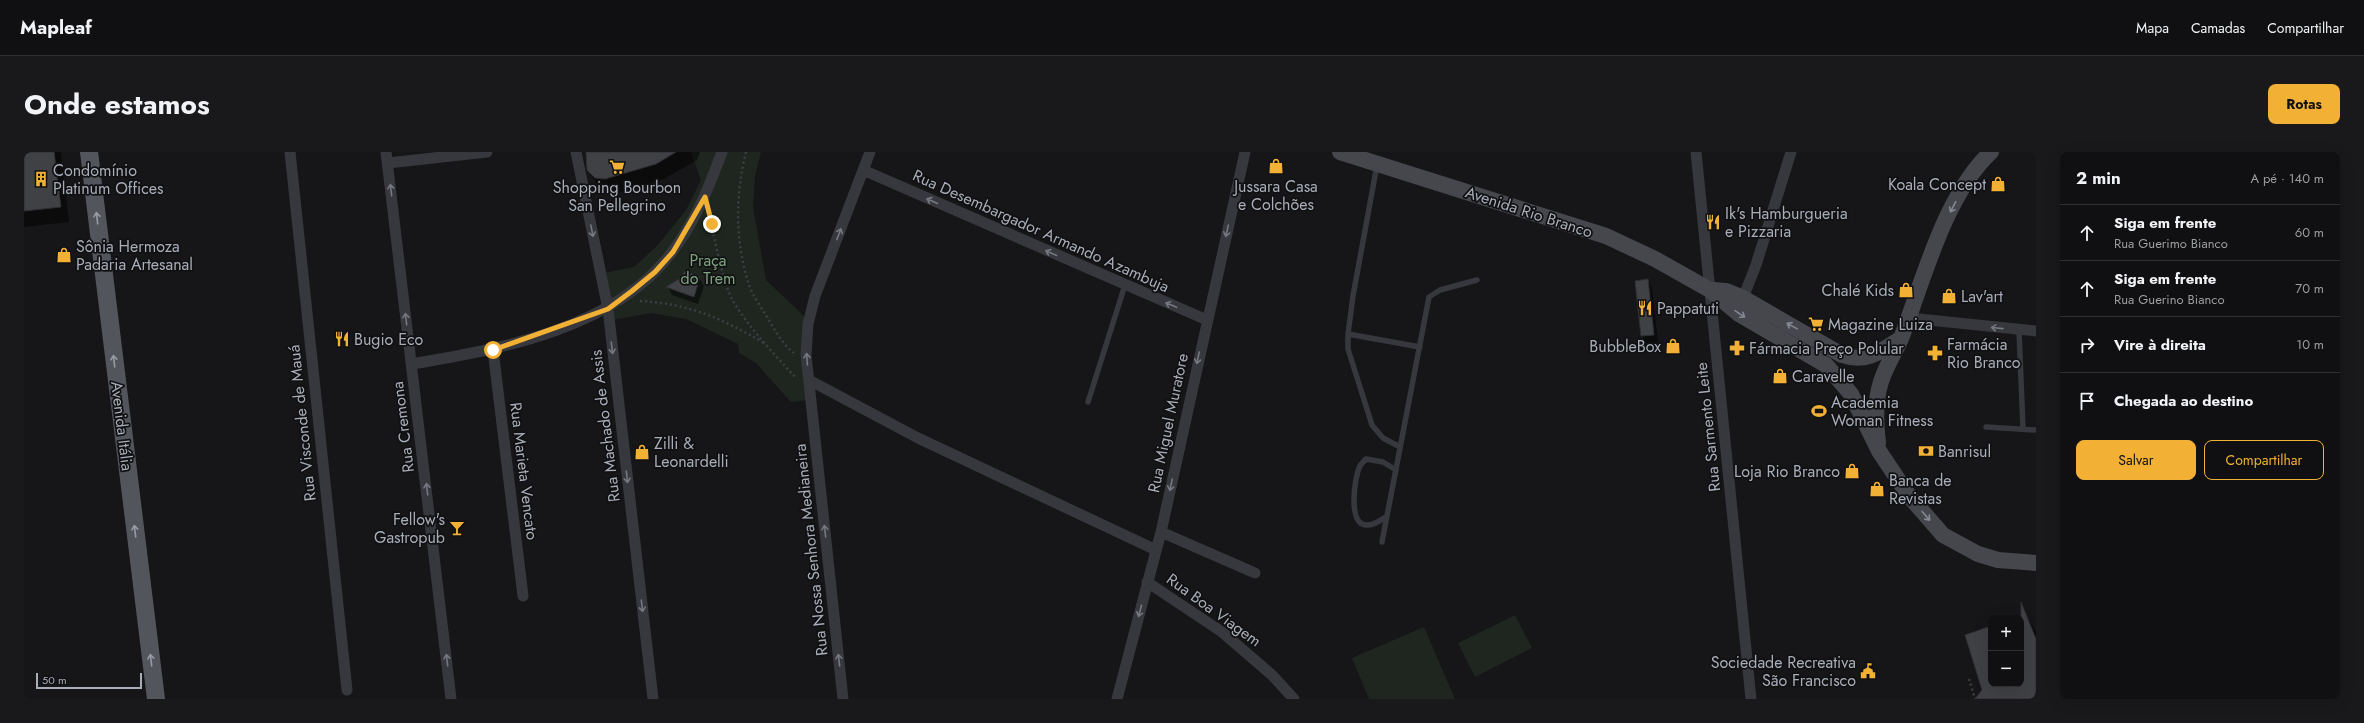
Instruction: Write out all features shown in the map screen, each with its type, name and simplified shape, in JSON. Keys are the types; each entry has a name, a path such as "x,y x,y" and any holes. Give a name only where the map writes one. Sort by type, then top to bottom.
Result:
{"main road":[{"name":"Avenida Itália","path":"89,152 156,699"},
{"name":"Avenida Rio Branco","path":"1340,152 1377,159 1606,236 1655,259 1710,290 1739,314 1826,365 1851,394 1879,451 1909,496 1942,535 1978,554 1998,560 2036,563"},
{"path":"1879,451 1877,413 1879,388 1887,365 1901,338 1949,215 1973,172 1991,152"},
{"name":"Avenida Rio Branco","path":"1710,290 1726,291 1743,298 1842,355 1852,358 1859,359 1879,354 1901,338"}],"street":[{"name":"Rua Visconde de Mauá","path":"290,152 347,690"},
{"path":"387,158 487,152"},
{"name":"Rua Machado de Assis","path":"576,152 608,309 653,699"},
{"path":"412,364 493,350 608,309 655,272 673,252 705,197 722,152"},
{"name":"Rua Nossa Senhora Medianeira","path":"843,699 806,354 808,324 815,296 870,152"},
{"name":"Rua Miguel Muratore","path":"1117,699 1161,532 1206,320 1245,152"},
{"name":"Rua Sarmento Leite","path":"1696,152 1752,699"},
{"path":"1743,298 1756,265 1791,152"},
{"name":"Rua Cremona","path":"387,158 451,699"},
{"name":"Rua Desembargador Armando Azambuja","path":"863,170 1125,286 1206,320"},
{"path":"1909,318 2036,331"},
{"name":"Rua Marieta Vencato","path":"493,350 523,596"},
{"path":"809,389 918,438 1156,550"},
{"path":"1161,532 1255,573"},
{"name":"Rua Boa Viagem","path":"1147,582 1222,632 1272,675 1294,699"}],"lane":[{"path":"1377,159 1348,334 1348,349 1372,425 1383,438 1400,447"},
{"path":"1382,542 1429,298 1440,290 1477,280"},
{"path":"1088,402 1125,286"},
{"path":"2019,330 2023,429"},
{"path":"1348,334 1420,347"},
{"path":"1986,427 2036,430"},
{"path":"1386,517 1374,524 1366,525 1359,522 1354,511 1355,484 1360,466 1366,459 1383,462 1396,470"}],"path":[{"path":"746,152 740,176 737,227 750,286 776,333 788,349 796,355 806,354"},
{"path":"705,197 721,263 733,300 765,344 809,389"},
{"path":"621,299 697,309 725,320 765,344"},
{"path":"1969,679 1975,699"}],"green space":[{"name":"Praça do Trem","path":"691,152 761,152 755,176 753,207 766,280 806,318 809,400 791,402 756,363 739,353 738,344 686,319 651,313 612,320 603,273 634,267 657,246 686,210 701,180"},
{"path":"1515,615 1532,648 1475,677 1458,643"},
{"path":"1424,627 1455,699 1369,699 1352,658"}],"building":[{"name":"Condomínio Platinum Offices","path":"24,152 54,152 61,207 24,211"},
{"name":"Shopping Bourbon San Pellegrino","path":"586,152 676,152 656,164 605,179 595,178 587,170"},
{"path":"685,271 700,277 694,297 666,287 679,279"},
{"name":"Pappatuti","path":"1648,279 1654,335 1641,336 1635,281"},
{"path":"2021,602 2036,639 2036,699 1975,699 1982,690 1965,635 1988,627 1988,687 2024,687 2024,615 2021,615"}],"place":[{"name":"Jussara Casa e Colchões","path":"1276,166"},
{"name":"Shopping Bourbon San Pellegrino","path":"617,167"},
{"name":"Condomínio Platinum Offices","path":"41,179"},
{"name":"Koala Concept","path":"1998,184"},
{"name":"Ik's Hamburgueria e Pizzaria","path":"1713,222"},
{"name":"Sônia Hermoza Padaria Artesanal","path":"64,255"},
{"name":"Chalé Kids","path":"1906,290"},
{"name":"Lav'art","path":"1949,296"},
{"name":"Pappatuti","path":"1645,308"},
{"name":"Magazine Luiza","path":"1816,324"},
{"name":"Bugio Eco","path":"342,339"},
{"name":"BubbleBox","path":"1673,346"},
{"name":"Fármacia Preço Polular","path":"1737,348"},
{"name":"Farmácia Rio Branco","path":"1935,353"},
{"name":"Caravelle","path":"1780,376"},
{"name":"Academia Woman Fitness","path":"1819,411"},
{"name":"Banrisul","path":"1926,451"},
{"name":"Zilli & Leonardelli","path":"642,452"},
{"name":"Loja Rio Branco","path":"1852,471"},
{"name":"Banca de Revistas","path":"1877,489"},
{"name":"Fellow's Gastropub","path":"457,528"},
{"name":"Sociedade Recreativa São Francisco","path":"1868,671"}],"route":[{"path":"493,350 608,309 655,272 673,252 705,197 712,224"}]}
